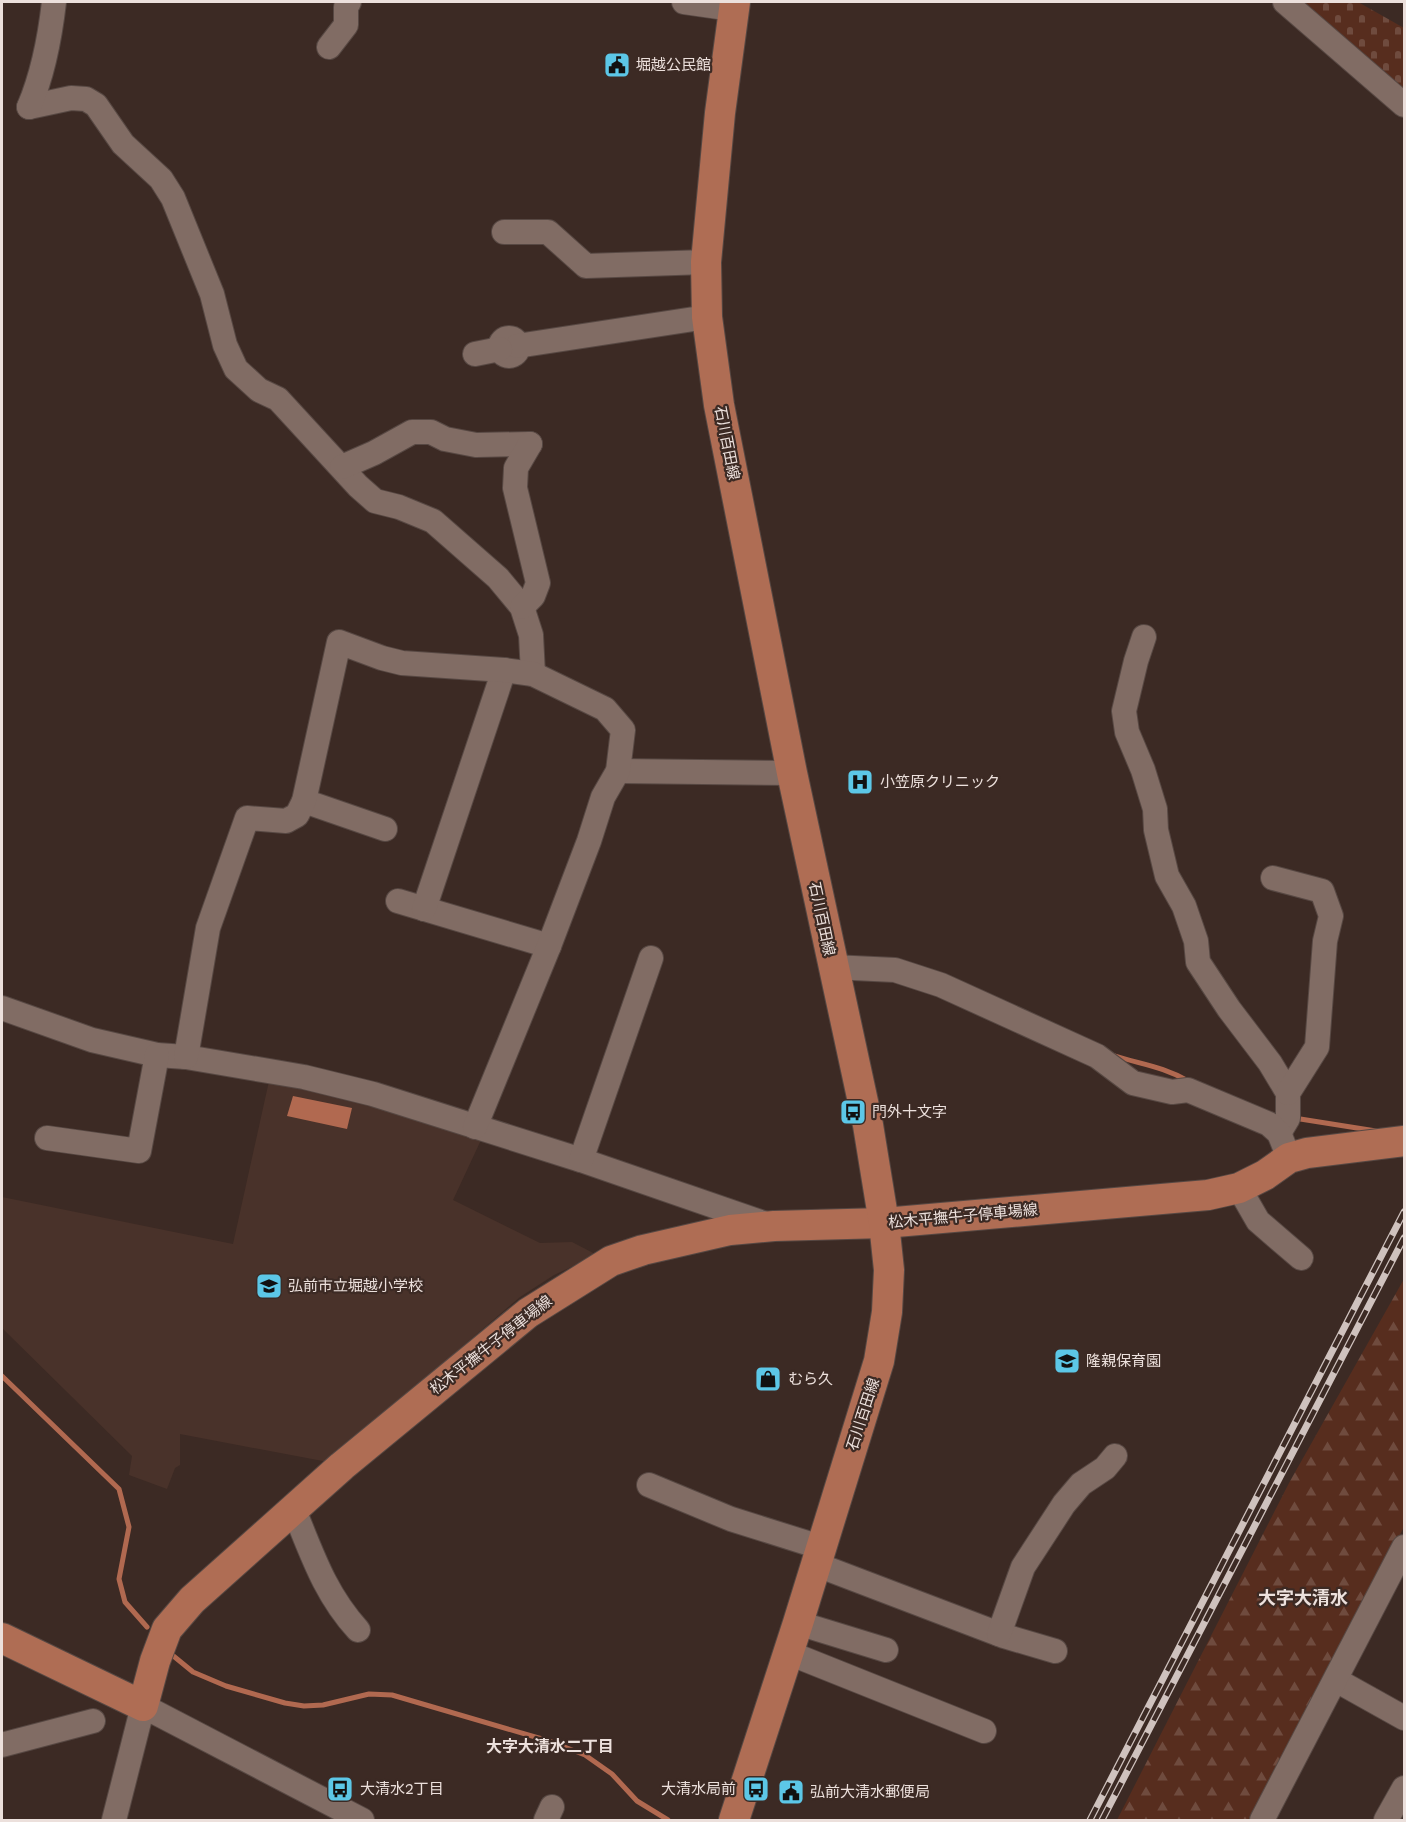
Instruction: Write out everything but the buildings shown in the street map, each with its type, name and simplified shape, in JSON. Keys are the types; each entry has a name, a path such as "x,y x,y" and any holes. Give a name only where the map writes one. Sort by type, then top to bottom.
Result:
{"main road":[{"name":"石川百田線","path":"734,5 720,112 706,262 707,317 719,405 792,773 832,967 868,1125 889,1270 887,1312 879,1361 789,1653 734,1821"},
{"name":"松木平撫牛子停車場線","path":"143,1706 155,1661 167,1629 192,1600 342,1466 528,1312 611,1261 643,1250 730,1230 774,1226 884,1223 1208,1195 1239,1188 1266,1175 1284,1145 1307,1153 1404,1141"},
{"path":"2,1638 143,1706"}],"street":[{"path":"54,2 52,24 37,87 29,107 71,98 86,99 96,105 123,144 161,179 173,198 212,294 225,345 236,369 259,390 278,399 358,486 375,501 399,507 433,521 498,578 522,607 531,635 533,674"},
{"path":"329,47 346,25 346,7 349,2"},
{"path":"684,2 734,5"},
{"path":"1285,2 1404,105"},
{"path":"504,232 548,232 586,266 706,262"},
{"path":"475,354 707,317"},
{"path":"342,467 412,432 431,432 446,439 476,445 530,444 516,468 515,488 538,583 533,596 522,607"},
{"path":"1144,637 1124,711 1127,732 1143,770 1155,809 1156,830 1167,876 1184,906 1196,941 1198,962 1288,1092 1288,1118 1284,1145"},
{"path":"186,1057 208,928 247,818 286,821 297,815 304,801 339,642 402,663 533,674 605,709 623,730 618,771 603,797 589,841 549,946 475,1127"},
{"path":"424,909 504,670"},
{"path":"618,771 792,773"},
{"path":"304,801 385,829"},
{"path":"1273,878 1322,891 1331,916 1325,941 1317,1047 1288,1092"},
{"path":"398,901 549,946"},
{"path":"581,1160 651,958"},
{"path":"832,967 895,970 941,985 1097,1056 1133,1083 1172,1092 1188,1090 1269,1124 1284,1145"},
{"path":"2,1008 92,1040 158,1055 186,1057 327,1083 373,1094 581,1160 774,1226"},
{"path":"48,1138 139,1151 158,1055"},
{"path":"1239,1188 1258,1221 1301,1258"},
{"path":"999,1634 1023,1567 1064,1504 1080,1484 1105,1468 1115,1456"},
{"path":"649,1485 999,1634 1055,1651"},
{"path":"294,1510 320,1575 340,1611 358,1630"},
{"path":"1262,1821 1404,1547"},
{"path":"798,1623 886,1650"},
{"path":"789,1653 952,1726 984,1731"},
{"path":"1336,1680 1404,1718"},
{"path":"114,1821 143,1706 362,1821"},
{"path":"2,1745 93,1721"},
{"path":"1386,1821 1404,1788"}],"shaded area":[{"name":"弘前市立堀越小学校","path":"269,1081 364,1103 481,1140 453,1200 540,1243 572,1242 597,1255 554,1275 520,1297 328,1462 180,1434 180,1465 175,1468 167,1489 129,1475 132,1456 2,1328 2,1197 233,1244"},
{"path":"293,1096 352,1108 347,1129 287,1116"}],"green space":[{"path":"1296,2 1358,2 1404,28 1404,95"},
{"path":"1404,1279 1404,1527 1277,1765 1252,1820 1117,1820 1289,1483"}],"waterway":[{"path":"1112,1055 1160,1069 1188,1081"},
{"path":"1294,1118 1376,1131"},
{"path":"2,1376 119,1489 129,1527 119,1579 125,1602 147,1627"},
{"path":"171,1654 193,1672 226,1686 285,1703 304,1706 323,1705 369,1694 392,1695 549,1741 585,1755 612,1774 637,1801 668,1820"}],"railway":[{"path":"1090,1820 1404,1212"},
{"path":"1102,1820 1404,1238"}],"place":[{"name":"堀越公民館","path":"617,65"},
{"name":"小笠原クリニック","path":"860,782"},
{"name":"門外十文字","path":"853,1112"},
{"name":"弘前市立堀越小学校","path":"269,1286"},
{"name":"隆親保育園","path":"1067,1361"},
{"name":"むら久","path":"768,1379"},
{"name":"大清水2丁目","path":"340,1789"},
{"name":"大清水局前","path":"756,1789"},
{"name":"弘前大清水郵便局","path":"791,1792"}],"district":[{"name":"大字大清水","path":"1303,1598"},
{"name":"大字大清水二丁目","path":"550,1746"}]}
